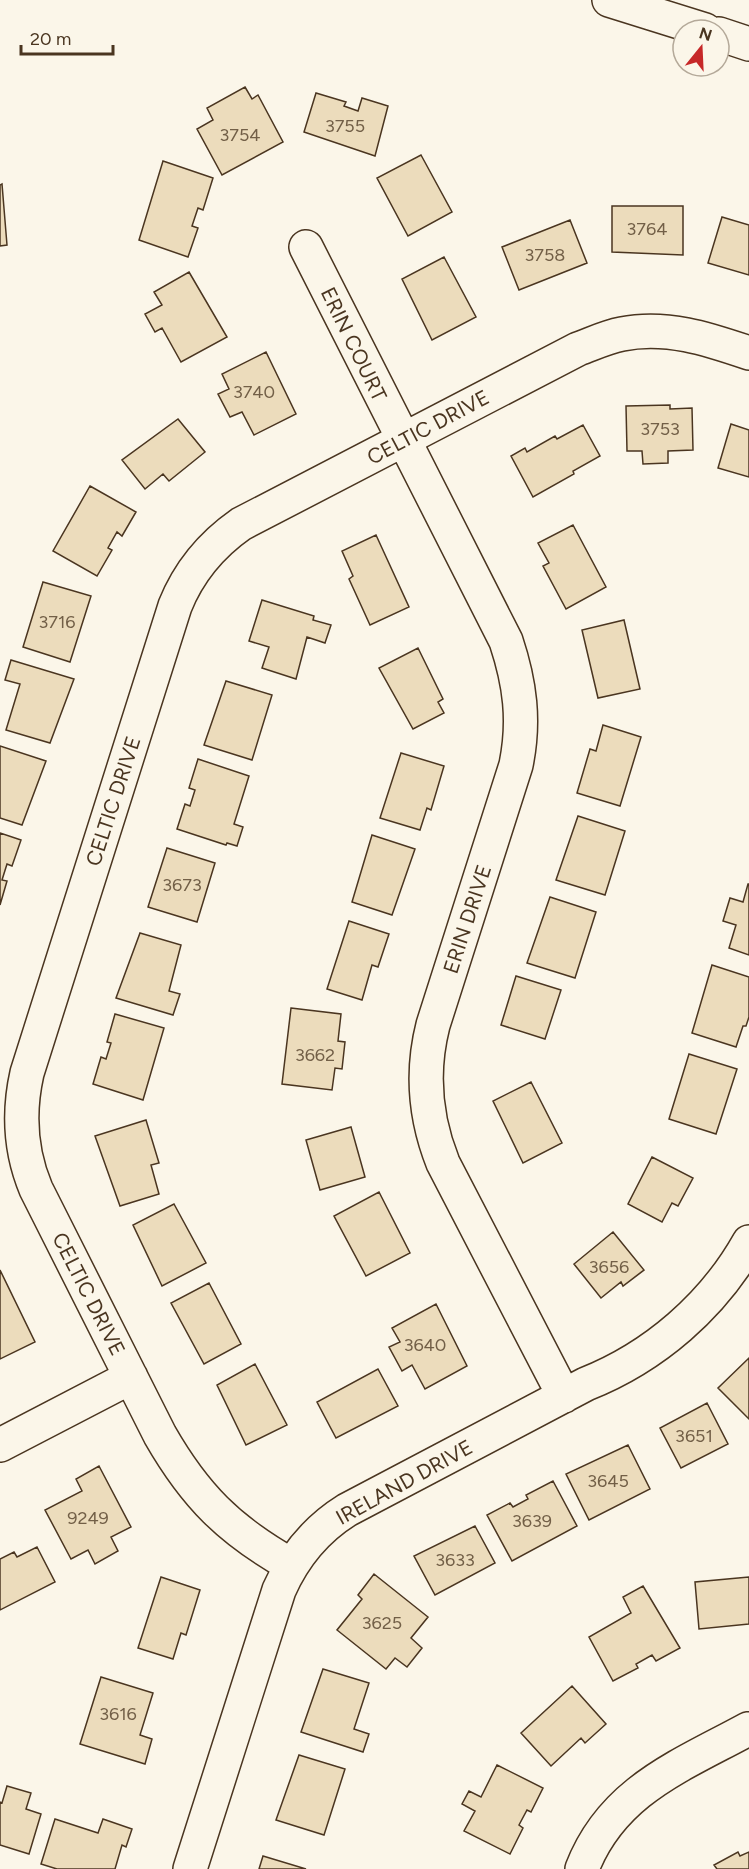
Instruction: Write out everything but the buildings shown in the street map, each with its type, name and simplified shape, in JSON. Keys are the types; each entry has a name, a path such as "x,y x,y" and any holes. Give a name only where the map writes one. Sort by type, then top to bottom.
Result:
{"street":[{"path":"609,0 671,19"},
{"path":"731,38 749,44"},
{"name":"ERIN COURT","path":"306,247 402,441"},
{"name":"CELTIC DRIVE","path":"291,1565 217,1514 198,1493 159,1435 30,1175 21,1124 21,1102 27,1073 175,606 186,582 210,549 242,524 578,349 612,336 661,331 699,336 749,353"},
{"name":"ERIN DRIVE","path":"402,441 506,641 519,682 522,709 516,765 430,1038 426,1094 430,1122 443,1162 564,1396"},
{"name":"IRELAND DRIVE","path":"190,1869 272,1610 291,1565 313,1537 347,1510 564,1396 612,1374 672,1334 714,1292 749,1242"},
{"path":"0,1445 131,1377"},
{"path":"582,1869 604,1827 632,1796 654,1779 748,1729"}]}
